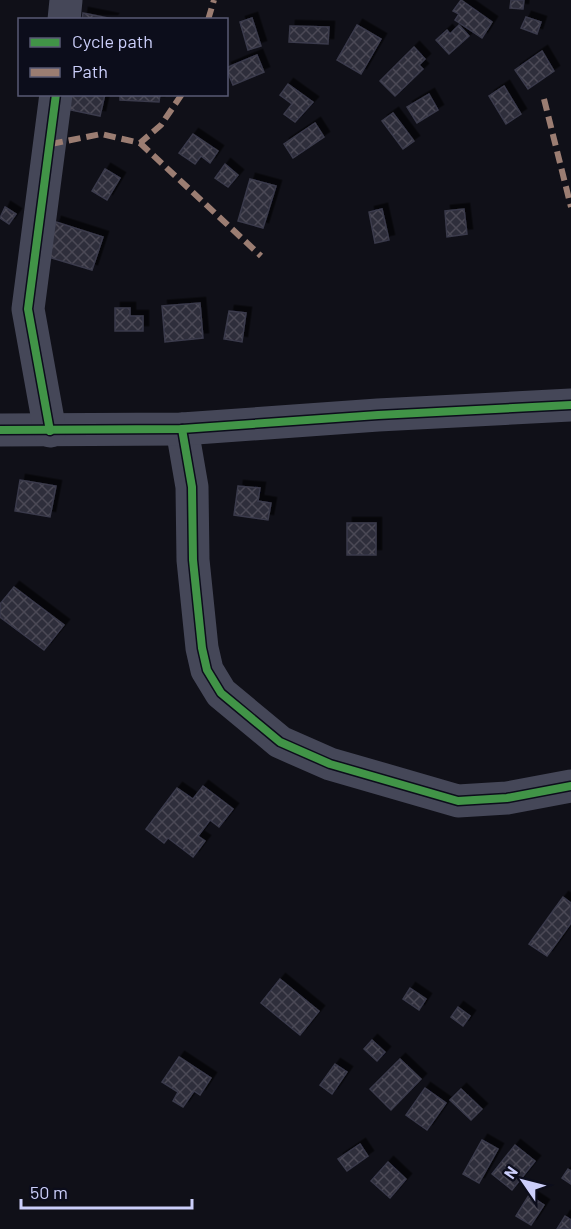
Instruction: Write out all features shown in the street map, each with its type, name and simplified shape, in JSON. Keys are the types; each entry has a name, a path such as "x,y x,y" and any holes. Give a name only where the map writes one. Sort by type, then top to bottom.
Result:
{"street":[{"path":"64,18 66,0"},
{"path":"50,431 28,309 56,96"},
{"path":"0,430 182,429 378,415 571,405"},
{"path":"182,429 192,487 193,560 202,648 207,670 221,693 280,742 330,764 458,801 507,798 571,786"}],"building":[{"path":"461,0 492,22 482,38 455,20 459,14 453,11"},
{"path":"511,0 524,0 523,9 510,8"},
{"path":"83,13 108,18 82,18"},
{"path":"526,17 541,22 537,34 521,28"},
{"path":"252,18 261,46 248,50 240,22"},
{"path":"357,25 381,39 361,74 337,60"},
{"path":"459,25 469,36 449,54 436,40 447,30 450,34"},
{"path":"290,26 329,27 328,44 289,42"},
{"path":"414,47 425,59 419,65 423,69 395,96 380,81"},
{"path":"542,51 554,71 528,89 515,70"},
{"path":"257,55 264,72 233,85 228,67"},
{"path":"288,84 313,102 295,122 284,114 292,104 280,95"},
{"path":"504,86 521,114 506,124 489,96"},
{"path":"429,94 438,110 417,123 407,107"},
{"path":"69,96 105,96 100,116 66,109"},
{"path":"120,96 160,96 159,102 120,100"},
{"path":"393,113 414,141 403,149 382,121"},
{"path":"315,123 324,137 293,158 284,144"},
{"path":"193,134 218,151 210,163 201,156 195,164 179,153"},
{"path":"225,164 238,175 228,187 215,178"},
{"path":"105,169 120,178 107,200 92,191"},
{"path":"250,179 276,186 263,228 238,221"},
{"path":"5,207 16,214 9,224 0,218"},
{"path":"382,209 389,240 375,243 369,212"},
{"path":"464,209 467,234 447,237 445,211"},
{"path":"56,222 103,237 92,270 45,256"},
{"path":"200,303 203,338 165,342 162,306"},
{"path":"115,308 130,308 130,316 143,316 143,331 115,331"},
{"path":"229,311 246,313 242,342 224,339"},
{"path":"20,480 56,486 50,517 15,511"},
{"path":"238,486 260,488 258,501 271,503 268,520 234,515"},
{"path":"347,523 376,523 376,555 347,555"},
{"path":"14,587 64,625 44,650 0,617 0,604"},
{"path":"203,786 233,809 219,827 210,820 198,836 205,841 193,857 168,838 164,843 146,829 177,788 193,799"},
{"path":"563,897 571,903 571,923 547,956 529,944"},
{"path":"280,979 319,1011 300,1035 261,1003"},
{"path":"410,988 426,999 419,1010 403,999"},
{"path":"458,1007 470,1016 463,1026 451,1017"},
{"path":"372,1040 385,1052 377,1061 364,1049"},
{"path":"179,1057 211,1078 200,1095 194,1091 183,1107 173,1101 178,1092 162,1082"},
{"path":"400,1059 421,1079 391,1110 370,1089"},
{"path":"335,1064 347,1072 332,1094 320,1085"},
{"path":"425,1088 446,1103 427,1130 406,1115"},
{"path":"461,1089 482,1109 471,1120 450,1100"},
{"path":"482,1140 498,1149 479,1183 463,1174"},
{"path":"360,1144 368,1156 347,1171 338,1159"},
{"path":"515,1145 535,1161 512,1190 492,1174"},
{"path":"388,1162 406,1179 390,1198 371,1181"},
{"path":"568,1169 571,1171 571,1184 562,1178"},
{"path":"529,1195 544,1205 531,1225 516,1216"},
{"path":"565,1216 571,1220 571,1229 557,1229"}],"marked path":[{"path":"209,18 214,0"},
{"path":"51,144 101,134 140,143 161,125 181,96"},
{"path":"544,99 571,207"},
{"path":"140,143 261,256"}],"cycle path":[{"path":"50,431 28,309 56,96"},
{"path":"0,430 182,429 378,415 571,405"},
{"path":"182,429 192,487 193,560 202,648 207,670 221,693 280,742 330,764 458,801 507,798 571,786"}]}
